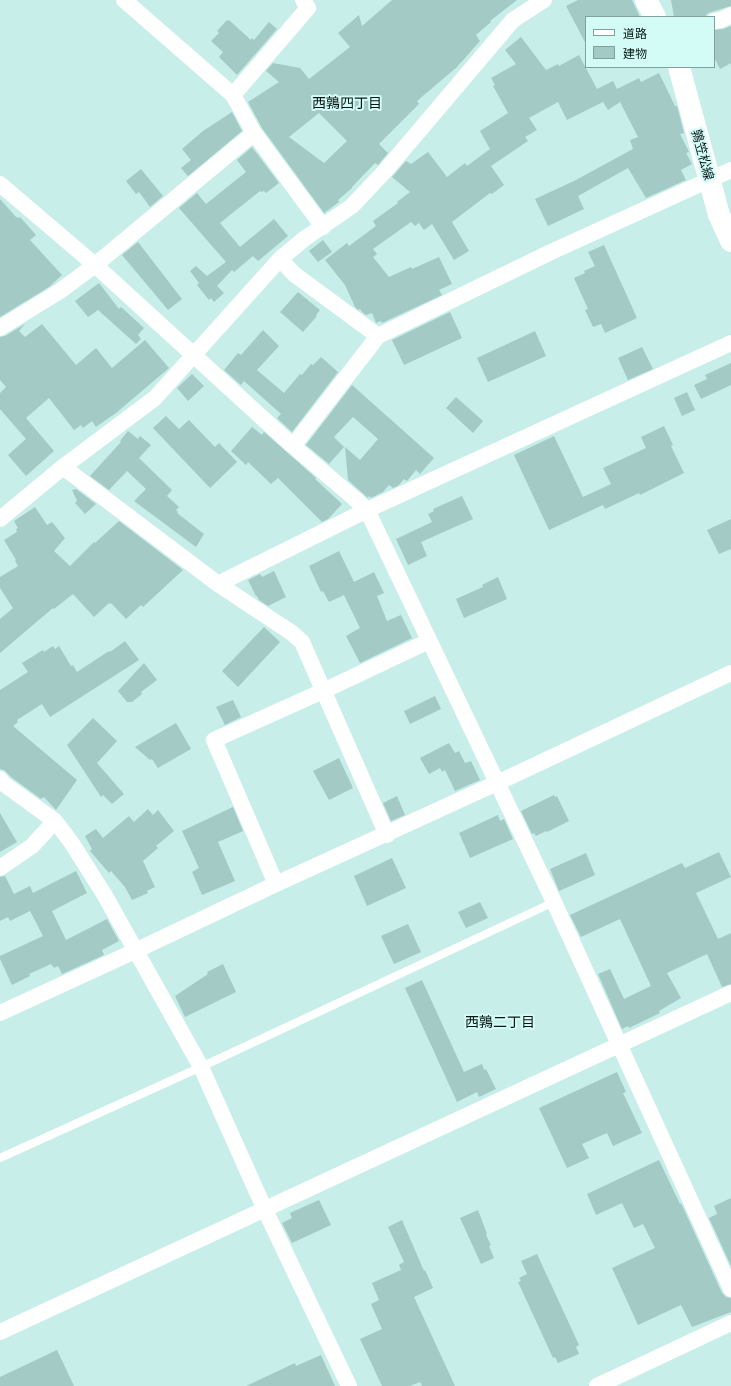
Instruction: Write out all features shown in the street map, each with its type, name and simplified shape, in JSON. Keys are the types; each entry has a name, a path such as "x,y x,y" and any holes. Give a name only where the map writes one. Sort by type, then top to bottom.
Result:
{"main road":[{"path":"646,0 654,16"},
{"name":"鶉笠松線","path":"680,68 719,215 731,241"}],"street":[{"path":"124,0 233,95 254,133 323,227"},
{"path":"233,95 308,8 303,0"},
{"path":"0,519 63,467 155,398 280,259 304,239 352,206 385,171 513,20 544,0"},
{"path":"715,21 721,20 731,15"},
{"path":"0,328 60,291 95,265 254,133"},
{"path":"293,446 378,336 551,252 731,170"},
{"path":"0,184 95,265 293,446 367,510 554,902 731,1289"},
{"path":"280,259 294,274 378,336"},
{"path":"218,584 367,510 731,343"},
{"path":"63,467 218,584 292,633 302,642 386,835"},
{"path":"276,884 214,740 429,642"},
{"path":"0,1013 136,951 276,884 386,835 731,673"},
{"path":"0,779 4,784 55,821 104,894 201,1067 265,1210 349,1386"},
{"path":"0,868 32,846 55,821"},
{"path":"0,1332 731,993"},
{"path":"597,1386 731,1322"}],"lane":[{"path":"0,1158 201,1067 554,902"}],"building":[{"path":"392,0 517,0 490,21 491,22 476,35 480,41 457,67 417,101 419,104 379,144 388,153 378,165 375,163 352,188 338,200 339,202 324,213 262,128 248,102 279,82 266,71 273,63 300,68 309,79 350,47 338,33 359,15 362,26","holes":["319,113 347,141 324,163 289,137"]},
{"path":"578,0 632,0 640,16 585,16 585,42 566,6"},
{"path":"671,0 731,0 731,6 708,13 706,16 674,16"},
{"path":"227,20 229,20 251,40 252,38 254,40 269,22 277,29 237,75 219,57 223,52 211,41 219,33 217,31"},
{"path":"731,26 731,63 720,69 715,59 715,30"},
{"path":"521,37 546,70 558,64 559,66 579,55 597,89 613,81 617,89 639,78 641,82 659,73 675,106 677,106 684,133 680,134 689,152 686,153 692,164 681,170 686,180 646,198 628,168 578,196 584,209 548,226 535,199 574,181 633,149 630,140 638,137 620,102 608,110 603,102 567,120 558,102 529,118 537,130 525,137 528,141 491,166 504,185 492,194 490,193 452,222 469,251 454,260 432,224 424,230 419,223 415,226 411,222 373,249 377,254 373,257 389,277 439,257 452,284 439,290 442,295 382,323 381,321 376,323 372,313 366,315 360,309 358,310 355,307 345,285 325,260 347,243 349,246 376,226 373,221 398,203 397,202 410,192 392,177 406,161 411,164 428,152 447,177 465,163 467,166 490,149 480,131 508,113 493,86 495,85 491,78 516,64 505,50"},
{"path":"232,112 242,131 188,176 181,168 191,160 182,149 203,131"},
{"path":"252,147 279,183 266,193 264,191 260,191 220,223 240,247 274,219 288,236 258,261 253,256 234,272 232,270 217,286 224,293 214,302 211,298 209,300 197,285 199,283 190,271 196,266 207,276 226,262 179,208 197,193 206,204 246,172 237,160"},
{"path":"141,169 163,196 150,207 139,192 136,194 126,181"},
{"path":"0,199 16,217 20,217 36,235 30,240 62,275 49,287 0,317"},
{"path":"323,240 332,252 318,262 309,251"},
{"path":"138,242 182,299 168,310 122,255"},
{"path":"604,245 637,318 605,333 601,324 593,327 585,310 588,309 574,278 595,266 588,252"},
{"path":"99,283 119,309 121,307 144,328 138,335 141,339 136,344 98,310 88,317 75,301"},
{"path":"298,292 320,310 316,315 317,316 303,332 280,312"},
{"path":"450,312 462,338 404,365 392,340"},
{"path":"25,324 19,331 25,337 42,324 76,365 96,348 112,368 145,340 169,368 116,413 96,427 92,421 83,428 81,425 74,430 49,398 26,418 54,451 26,476 8,455 26,439 0,409 0,393 6,387 0,380 0,337 5,336"},
{"path":"263,330 279,346 257,370 284,393 300,374 302,375 311,364 313,365 321,357 338,372 292,432 277,418 281,414 244,381 241,385 224,370 238,353 241,355"},
{"path":"535,331 546,356 488,382 477,358"},
{"path":"642,347 653,369 628,380 618,358"},
{"path":"731,363 731,385 701,399 694,385 707,379 705,375"},
{"path":"192,374 204,386 188,401 177,388"},
{"path":"352,385 434,458 420,474 416,470 407,481 404,479 399,485 393,488 389,485 383,492 371,498 369,496 368,498 348,480 345,447 360,460 378,439 353,417 334,437 344,447 329,464 306,445"},
{"path":"687,392 695,410 682,416 674,398"},
{"path":"456,397 483,421 473,433 446,408"},
{"path":"166,416 179,429 189,420 215,447 219,443 237,462 210,488 153,428"},
{"path":"664,426 673,445 671,446 684,473 640,495 639,493 605,509 603,505 549,530 514,455 554,436 583,497 611,484 603,468 646,448 641,437"},
{"path":"252,427 262,435 264,432 316,478 315,479 342,504 328,519 322,522 278,478 271,484 248,462 246,465 231,451"},
{"path":"128,431 138,439 140,436 151,445 139,458 172,490 167,496 179,507 176,510 178,512 177,513 204,534 196,547 134,501 146,489 127,471 109,490 90,476 121,442 120,441"},
{"path":"76,489 96,504 85,514 75,503 77,501 72,490"},
{"path":"462,496 473,519 421,542 427,556 408,565 396,539 432,522 428,514 434,511 433,509"},
{"path":"35,507 47,525 52,522 65,538 54,551 70,566 94,542 95,543 119,521 183,570 143,607 141,605 126,619 111,603 109,603 94,617 73,594 54,609 53,608 0,653 0,619 13,608 0,588 0,577 18,566 4,540 17,532 16,529 18,528 14,521"},
{"path":"731,519 731,549 719,554 707,530"},
{"path":"339,551 354,582 374,572 384,593 377,596 387,621 401,615 412,638 360,663 346,636 360,628 344,595 329,602 323,591 321,592 309,566"},
{"path":"274,571 286,597 268,606 259,600 248,580 260,574 262,577"},
{"path":"498,577 507,599 464,618 456,599 483,587 482,585"},
{"path":"264,627 280,642 238,687 222,671"},
{"path":"125,641 139,660 50,717 42,704 17,720 18,722 13,726 77,780 56,810 44,797 41,799 4,770 0,769 0,690 28,672 22,663 43,650 44,652 53,646 55,649 59,646 71,666 73,665 77,672"},
{"path":"144,663 157,680 141,692 142,694 132,702 127,702 118,691"},
{"path":"435,696 441,709 410,724 404,711"},
{"path":"233,700 241,717 225,725 216,707"},
{"path":"93,718 117,741 97,763 124,794 112,804 103,795 101,797 67,745"},
{"path":"176,723 191,749 158,768 152,759 150,760 135,747"},
{"path":"449,743 455,753 459,751 465,763 471,761 480,780 455,791 445,770 442,772 440,768 429,774 420,758"},
{"path":"339,758 353,788 329,800 313,771"},
{"path":"554,795 555,797 557,796 569,821 536,836 534,833 532,834 521,811"},
{"path":"397,796 405,815 391,821 383,803"},
{"path":"233,807 243,831 218,842 235,881 202,895 192,872 199,868 182,831"},
{"path":"148,809 153,815 158,810 174,831 156,846 158,848 143,861 155,887 147,891 148,893 132,900 125,887 111,871 109,873 90,851 92,849 85,836 96,829 103,838 129,816 134,822"},
{"path":"0,813 17,842 0,852"},
{"path":"498,815 500,821 504,819 513,839 470,858 459,833"},
{"path":"719,852 731,877 696,893 718,939 731,933 731,984 722,987 707,954 667,973 681,998 659,1011 660,1013 629,1028 628,1026 622,1029 598,974 610,969 624,999 651,986 620,919 581,937 570,915 682,863 685,868"},
{"path":"586,853 595,875 559,891 550,869"},
{"path":"392,858 406,888 367,906 354,876"},
{"path":"76,871 87,893 52,911 66,940 107,919 119,941 102,950 104,955 62,974 58,966 54,968 51,964 29,974 30,976 12,985 0,956 43,936 30,911 10,921 8,917 0,921 0,877 5,876 14,894 30,886 33,893"},
{"path":"480,902 488,918 466,928 458,912"},
{"path":"408,924 421,952 394,964 381,936"},
{"path":"223,964 236,992 185,1017 175,996 208,974 207,972"},
{"path":"422,980 464,1072 482,1064 496,1089 479,1097 477,1092 457,1102 405,988"},
{"path":"617,1072 626,1092 623,1093 642,1133 613,1146 607,1133 582,1144 589,1158 567,1168 539,1108"},
{"path":"659,1160 680,1204 681,1203 722,1293 726,1297 731,1298 731,1312 692,1327 681,1305 638,1325 612,1268 655,1248 643,1224 634,1228 622,1203 596,1215 587,1194"},
{"path":"731,1198 731,1266 709,1218 717,1214 714,1206"},
{"path":"319,1200 331,1225 292,1243 282,1223 292,1218 290,1213"},
{"path":"478,1210 487,1234 486,1235 491,1245 489,1246 494,1258 481,1264 460,1218"},
{"path":"402,1220 433,1288 414,1297 455,1386 422,1386 420,1382 410,1386 382,1386 360,1339 382,1329 371,1304 379,1300 372,1283 401,1270 399,1265 404,1262 388,1227"},
{"path":"537,1254 579,1345 576,1347 579,1354 558,1363 555,1357 553,1358 518,1282 521,1281 519,1278 527,1274 521,1261"},
{"path":"57,1350 74,1386 0,1386 0,1377"},
{"path":"321,1355 335,1386 246,1386 295,1363 296,1366"}],"district":[{"name":"西鶉四丁目","path":"347,104"},
{"name":"西鶉二丁目","path":"500,1023"}]}
